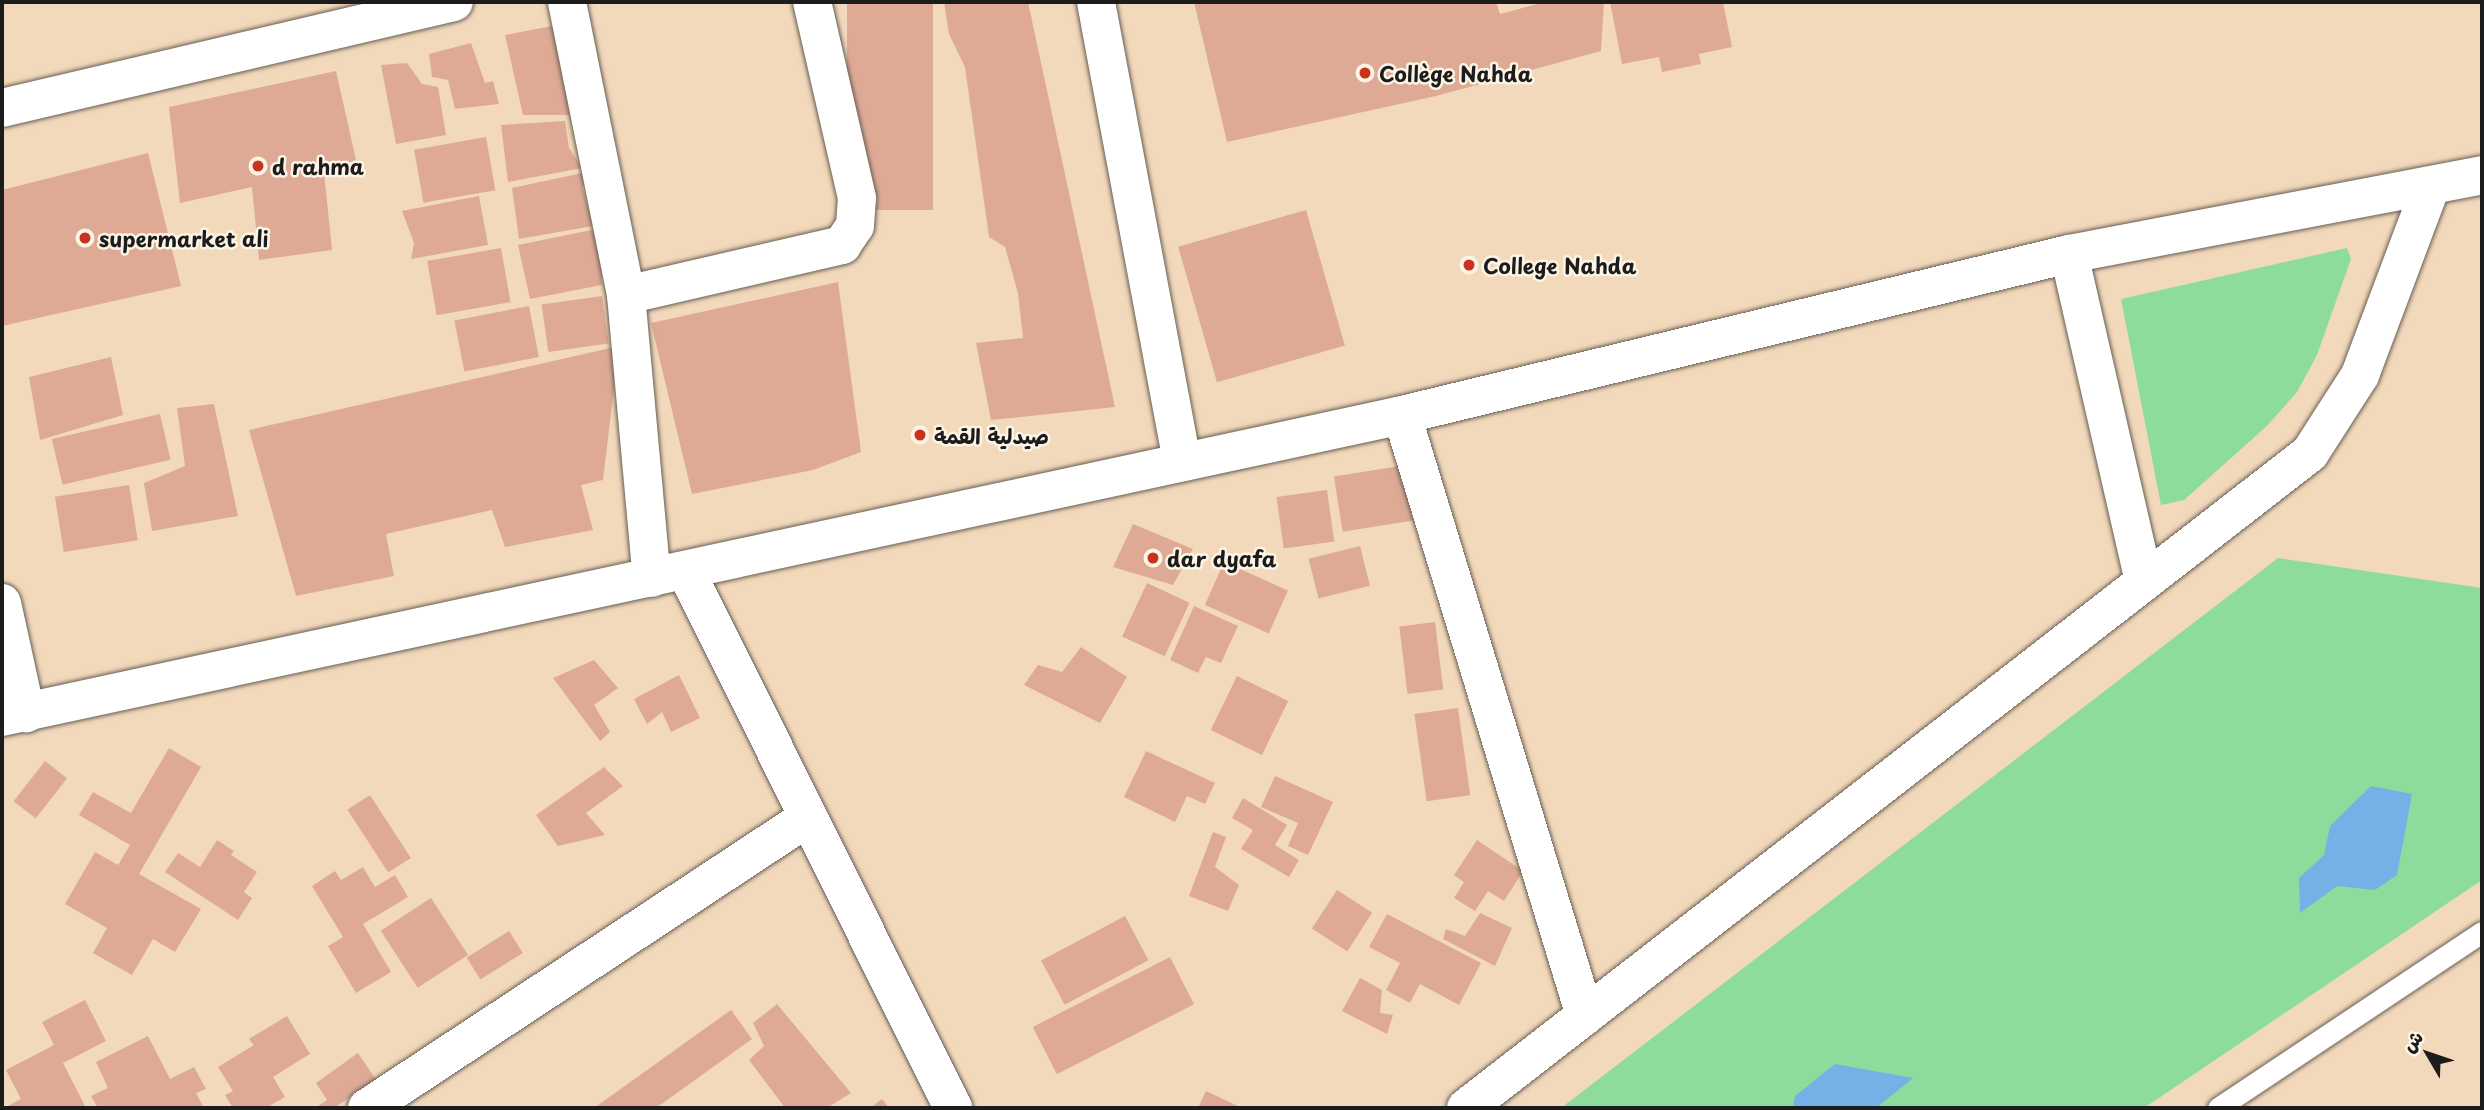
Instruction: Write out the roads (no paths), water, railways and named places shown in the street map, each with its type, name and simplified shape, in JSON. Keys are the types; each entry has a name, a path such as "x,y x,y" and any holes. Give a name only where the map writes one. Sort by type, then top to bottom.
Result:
{"street":[{"path":"2,108 454,2"},
{"path":"567,2 626,295 669,575 807,818 953,1108"},
{"path":"626,295 842,245 855,226 857,198 812,2"},
{"path":"1096,2 1182,462"},
{"path":"2,603 14,715 1402,415 2069,254 2482,175"},
{"path":"1466,1108 2310,453 2360,375 2431,186"},
{"path":"2069,254 2144,582"},
{"path":"1402,415 1585,1016"},
{"path":"367,1108 807,818"}],"lane":[{"path":"2218,1108 2482,932"}],"water":[{"path":"2371,786 2412,794 2397,875 2375,890 2337,886 2300,913 2299,878 2324,855 2330,826"},
{"path":"1835,1064 1913,1078 1876,1108 1793,1108 1795,1096"}],"place":[{"name":"Collège Nahda","path":"1365,73"},
{"name":"d rahma","path":"258,166"},
{"name":"supermarket ali","path":"85,238"},
{"name":"College Nahda","path":"1469,265"},
{"name":"صيدلية القمة","path":"920,435"},
{"name":"dar dyafa","path":"1153,558"}]}
